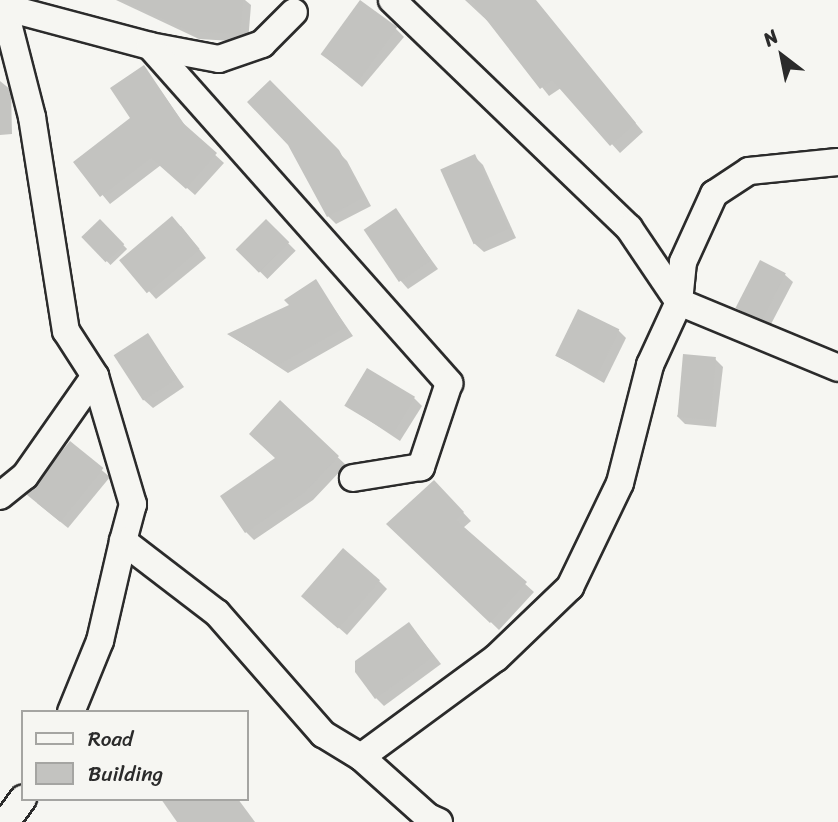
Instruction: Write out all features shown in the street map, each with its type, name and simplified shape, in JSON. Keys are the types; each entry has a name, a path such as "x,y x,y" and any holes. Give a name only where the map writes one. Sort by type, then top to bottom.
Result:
{"street":[{"path":"2,0 1,6 32,117 66,331 95,376 133,504 100,641 72,710"},
{"path":"392,0 629,228 679,302 838,368"},
{"path":"1,6 150,46 219,59 262,44 294,12"},
{"path":"150,46 449,383 421,467 353,478"},
{"path":"361,757 496,658 570,587 620,483 650,365 679,302 683,262 714,194 749,171 838,162"},
{"path":"0,496 25,476 95,376"},
{"path":"123,541 217,613 323,734 361,757 428,817 439,822"},
{"path":"6,822 22,801"}],"building":[{"path":"122,0 243,0 240,34 189,31"},
{"path":"360,0 397,27 358,81 321,54"},
{"path":"471,0 536,0 636,123 610,146 552,80 540,89"},
{"path":"144,65 183,123 217,153 186,189 151,158 100,197 73,162 130,118 110,88"},
{"path":"270,80 339,150 364,197 327,217 288,145 247,102"},
{"path":"475,154 508,229 474,244 440,169"},
{"path":"396,208 431,260 399,282 364,230"},
{"path":"172,216 200,249 147,293 119,260"},
{"path":"100,219 124,244 106,262 81,237"},
{"path":"266,219 289,242 259,273 236,249"},
{"path":"760,260 786,273 761,321 735,308"},
{"path":"316,279 346,327 278,365 227,334 289,305 284,300"},
{"path":"578,309 619,329 597,376 555,356"},
{"path":"148,333 177,378 143,401 114,355"},
{"path":"683,354 716,357 710,420 678,417"},
{"path":"367,368 415,397 392,435 344,406"},
{"path":"280,400 339,456 305,492 245,533 220,496 275,458 249,434"},
{"path":"70,441 103,468 60,522 27,495"},
{"path":"434,480 464,512 456,520 527,582 490,623 386,524"},
{"path":"343,548 380,580 338,628 301,596"},
{"path":"409,622 434,656 375,699 355,672 355,661"}]}
